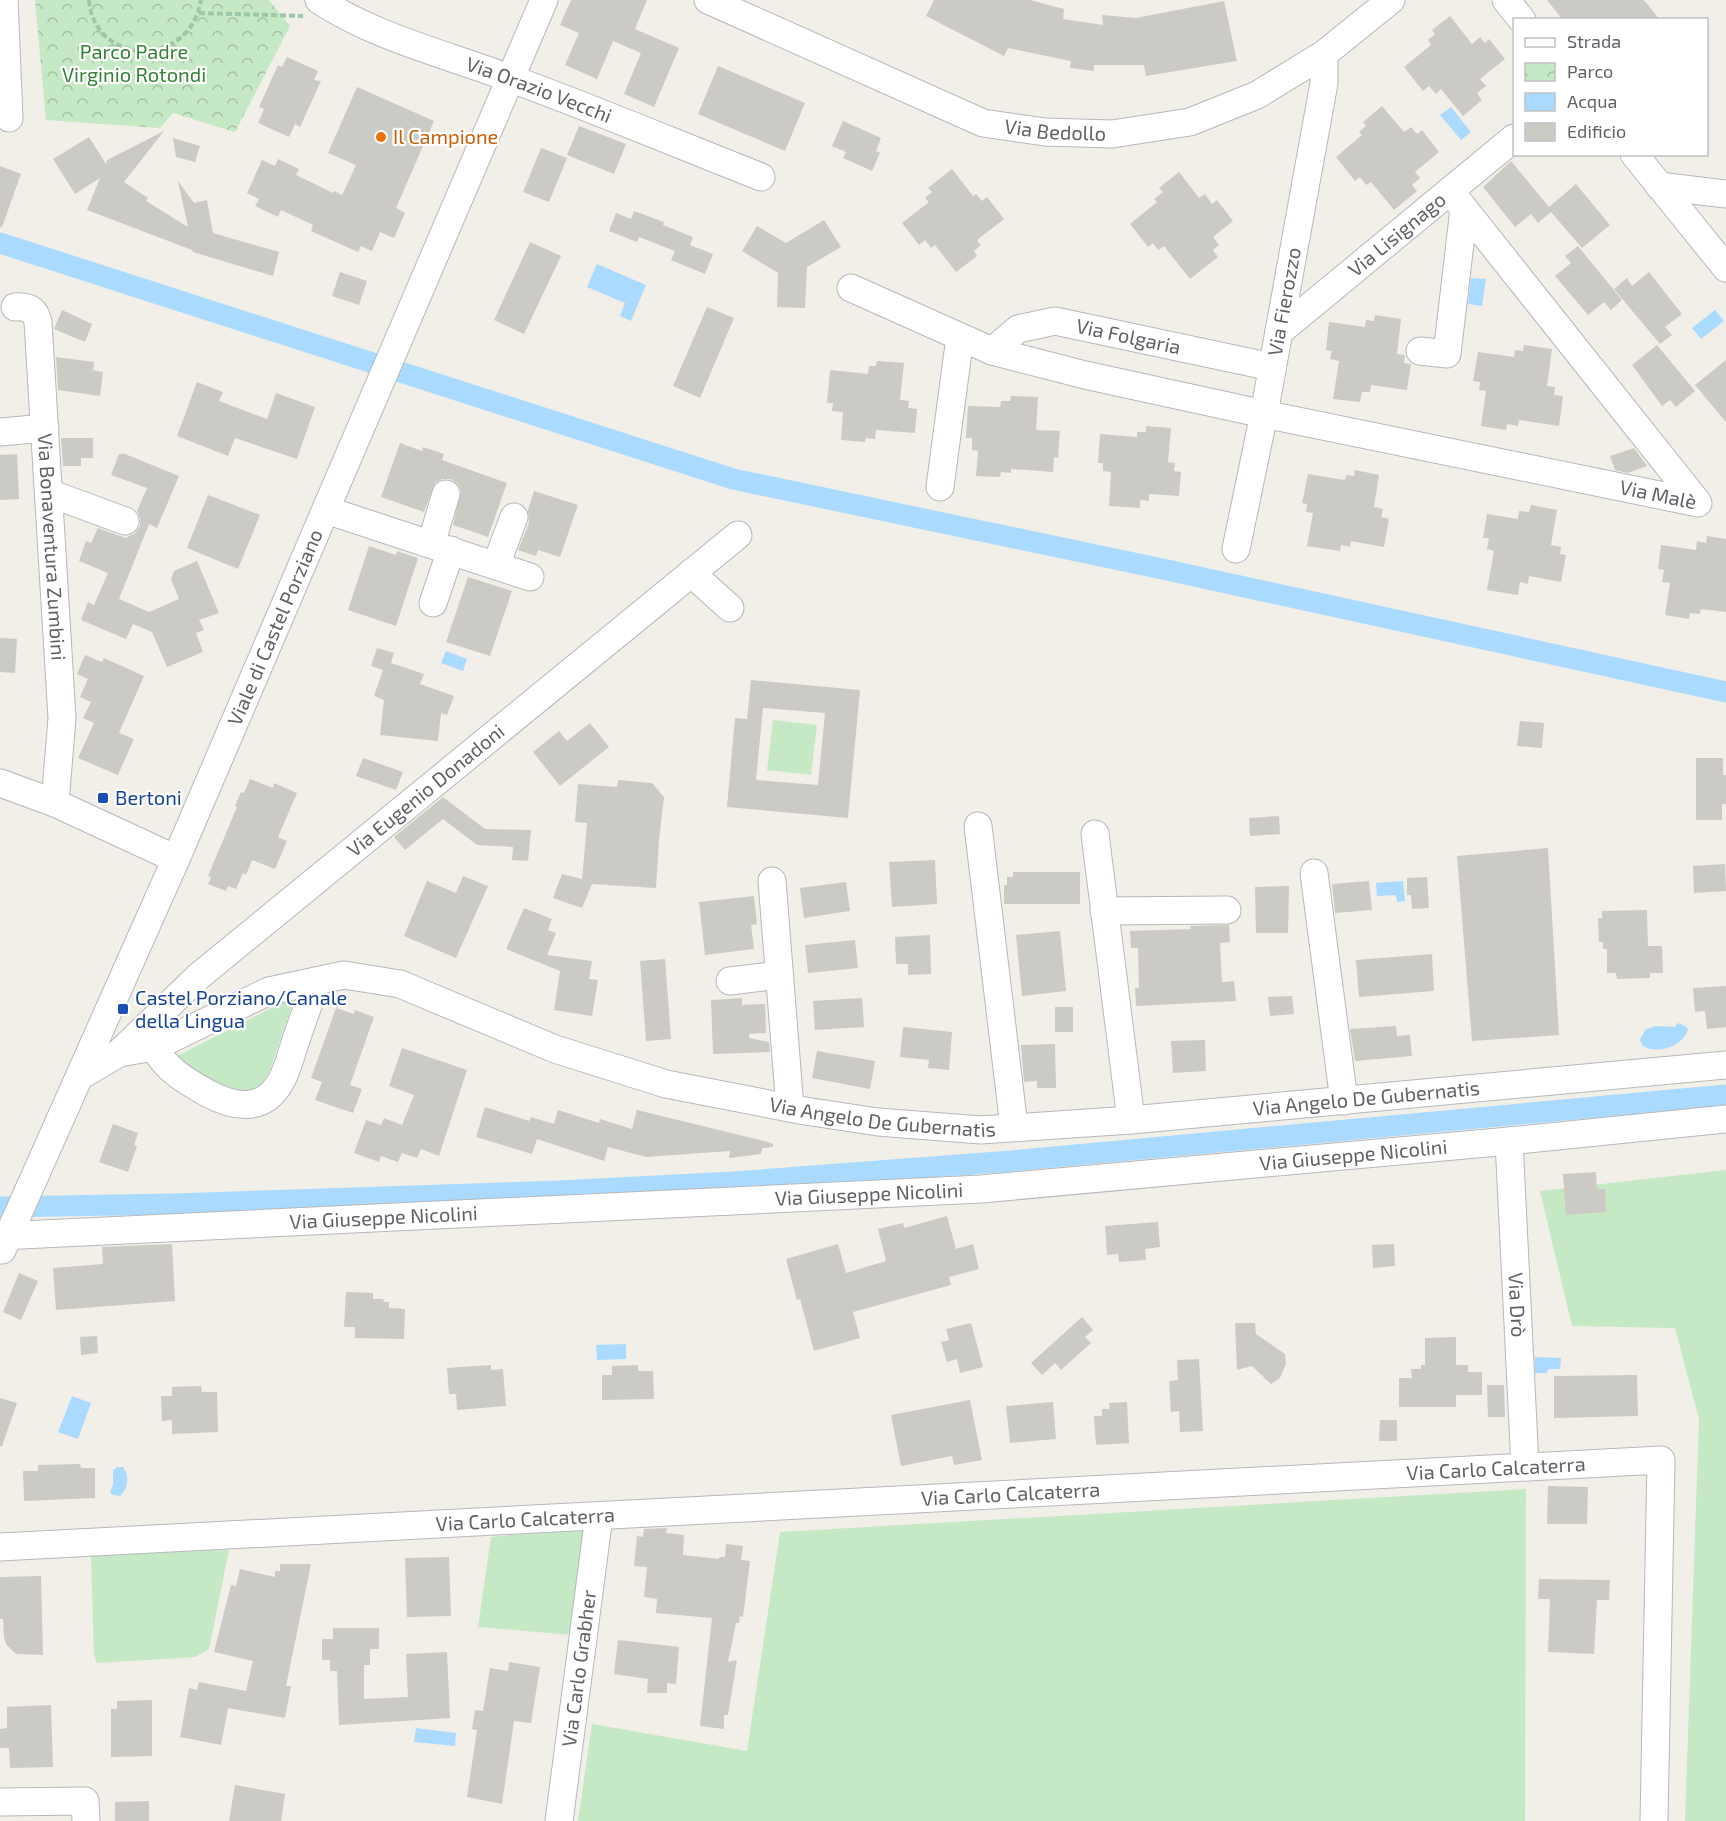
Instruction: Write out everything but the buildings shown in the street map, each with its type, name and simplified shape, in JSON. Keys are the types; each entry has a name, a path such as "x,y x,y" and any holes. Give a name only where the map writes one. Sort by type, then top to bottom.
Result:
{"street":[{"path":"4,0 9,118"},
{"name":"Viale di Castel Porziano","path":"6,1237 37,1173 176,859 544,0"},
{"name":"Via Bedollo","path":"708,0 983,123 1045,132 1112,134 1190,122 1257,95 1324,54 1391,0"},
{"path":"1506,0 1520,18"},
{"name":"Via Orazio Vecchi","path":"317,8 510,78 761,177"},
{"name":"Via Fierozzo","path":"1236,549 1264,414 1324,83 1324,54"},
{"name":"Via Lisignago","path":"1279,332 1457,200 1513,140"},
{"path":"1636,156 1726,268"},
{"path":"1659,186 1726,194"},
{"path":"1420,351 1447,354 1457,200"},
{"name":"Via Malè","path":"1264,414 1698,503 1457,200"},
{"path":"851,288 992,351 1085,375 1264,414"},
{"name":"Via Bonaventura Zumbini","path":"15,307 30,308 38,318 62,718 55,803"},
{"name":"Via Folgaria","path":"992,351 1018,329 1055,321 1272,367"},
{"path":"940,487 960,337"},
{"path":"0,432 45,428"},
{"path":"49,493 126,521"},
{"path":"433,603 447,494"},
{"path":"326,510 530,577"},
{"path":"496,565 514,517"},
{"name":"Via Eugenio Donadoni","path":"119,1053 199,976 738,535"},
{"path":"691,573 730,608"},
{"path":"0,783 55,803 176,859"},
{"path":"978,826 1014,1127"},
{"path":"1095,834 1131,1120"},
{"path":"1314,873 1344,1101"},
{"path":"772,881 790,1108"},
{"path":"1104,911 1227,910"},
{"name":"Via Angelo De Gubernatis","path":"80,1076 119,1053 154,1047 269,991 344,975 399,984 555,1049 666,1084 878,1122 981,1130 1131,1120 1726,1065"},
{"path":"730,981 779,975"},
{"path":"154,1047 165,1066 179,1077 215,1097 235,1105 246,1106 257,1102 269,1096 282,1081 317,981"},
{"name":"Via Giuseppe Nicolini","path":"6,1237 981,1189 1509,1142 1726,1119"},
{"name":"Via Drò","path":"1509,1142 1525,1466"},
{"name":"Via Carlo Calcaterra","path":"0,1547 1661,1460 1654,1821"},
{"name":"Via Carlo Grabher","path":"560,1821 599,1516"},
{"path":"0,1802 86,1801 86,1821"}],"path":[{"path":"88,0 89,9 97,25 109,39 124,48 142,51 160,49 177,42 190,29 199,13 201,0"},
{"path":"199,13 317,8"}],"green space":[{"name":"Parco Padre Virginio Rotondi","path":"35,0 269,0 290,26 235,132 173,113 160,128 46,120"},
{"path":"773,720 817,725 811,775 767,770"},
{"path":"295,996 270,1070 257,1092 230,1098 175,1057"},
{"path":"1726,1170 1726,1821 1685,1821 1699,1419 1675,1328 1572,1326 1540,1191"},
{"path":"1526,1489 1525,1821 578,1821 592,1724 747,1751 780,1532"},
{"path":"584,1528 572,1635 478,1627 491,1537"},
{"path":"229,1550 209,1649 195,1657 97,1663 94,1656 91,1555"}],"water":[{"path":"1451,107 1471,132 1461,140 1440,115"},
{"path":"597,264 646,285 631,321 620,316 625,303 587,287"},
{"path":"1471,278 1486,279 1482,306 1468,304"},
{"path":"1715,310 1724,321 1701,339 1692,328"},
{"path":"446,651 467,659 463,671 441,663"},
{"path":"1403,881 1405,901 1397,902 1396,895 1377,896 1376,883"},
{"path":"1678,1023 1688,1029 1681,1040 1669,1048 1655,1050 1642,1045 1640,1040 1645,1030 1655,1026 1675,1027"},
{"path":"626,1344 626,1359 597,1360 596,1345"},
{"path":"1535,1357 1561,1358 1560,1369 1548,1369 1547,1373 1535,1373"},
{"path":"72,1396 91,1403 78,1439 58,1432"},
{"path":"123,1467 127,1478 125,1490 120,1496 110,1492 113,1485 113,1470"},
{"path":"416,1728 456,1733 455,1746 414,1742"}],"waterway":[{"path":"0,243 733,479 1167,570 1726,692"},
{"path":"0,1207 173,1204 559,1191 733,1182 1011,1161 1726,1095"}],"place":[{"name":"Il Campione","path":"381,137"},
{"name":"Bertoni","path":"103,798"},
{"name":"Castel Porziano/Canale della Lingua","path":"123,1009"}]}
